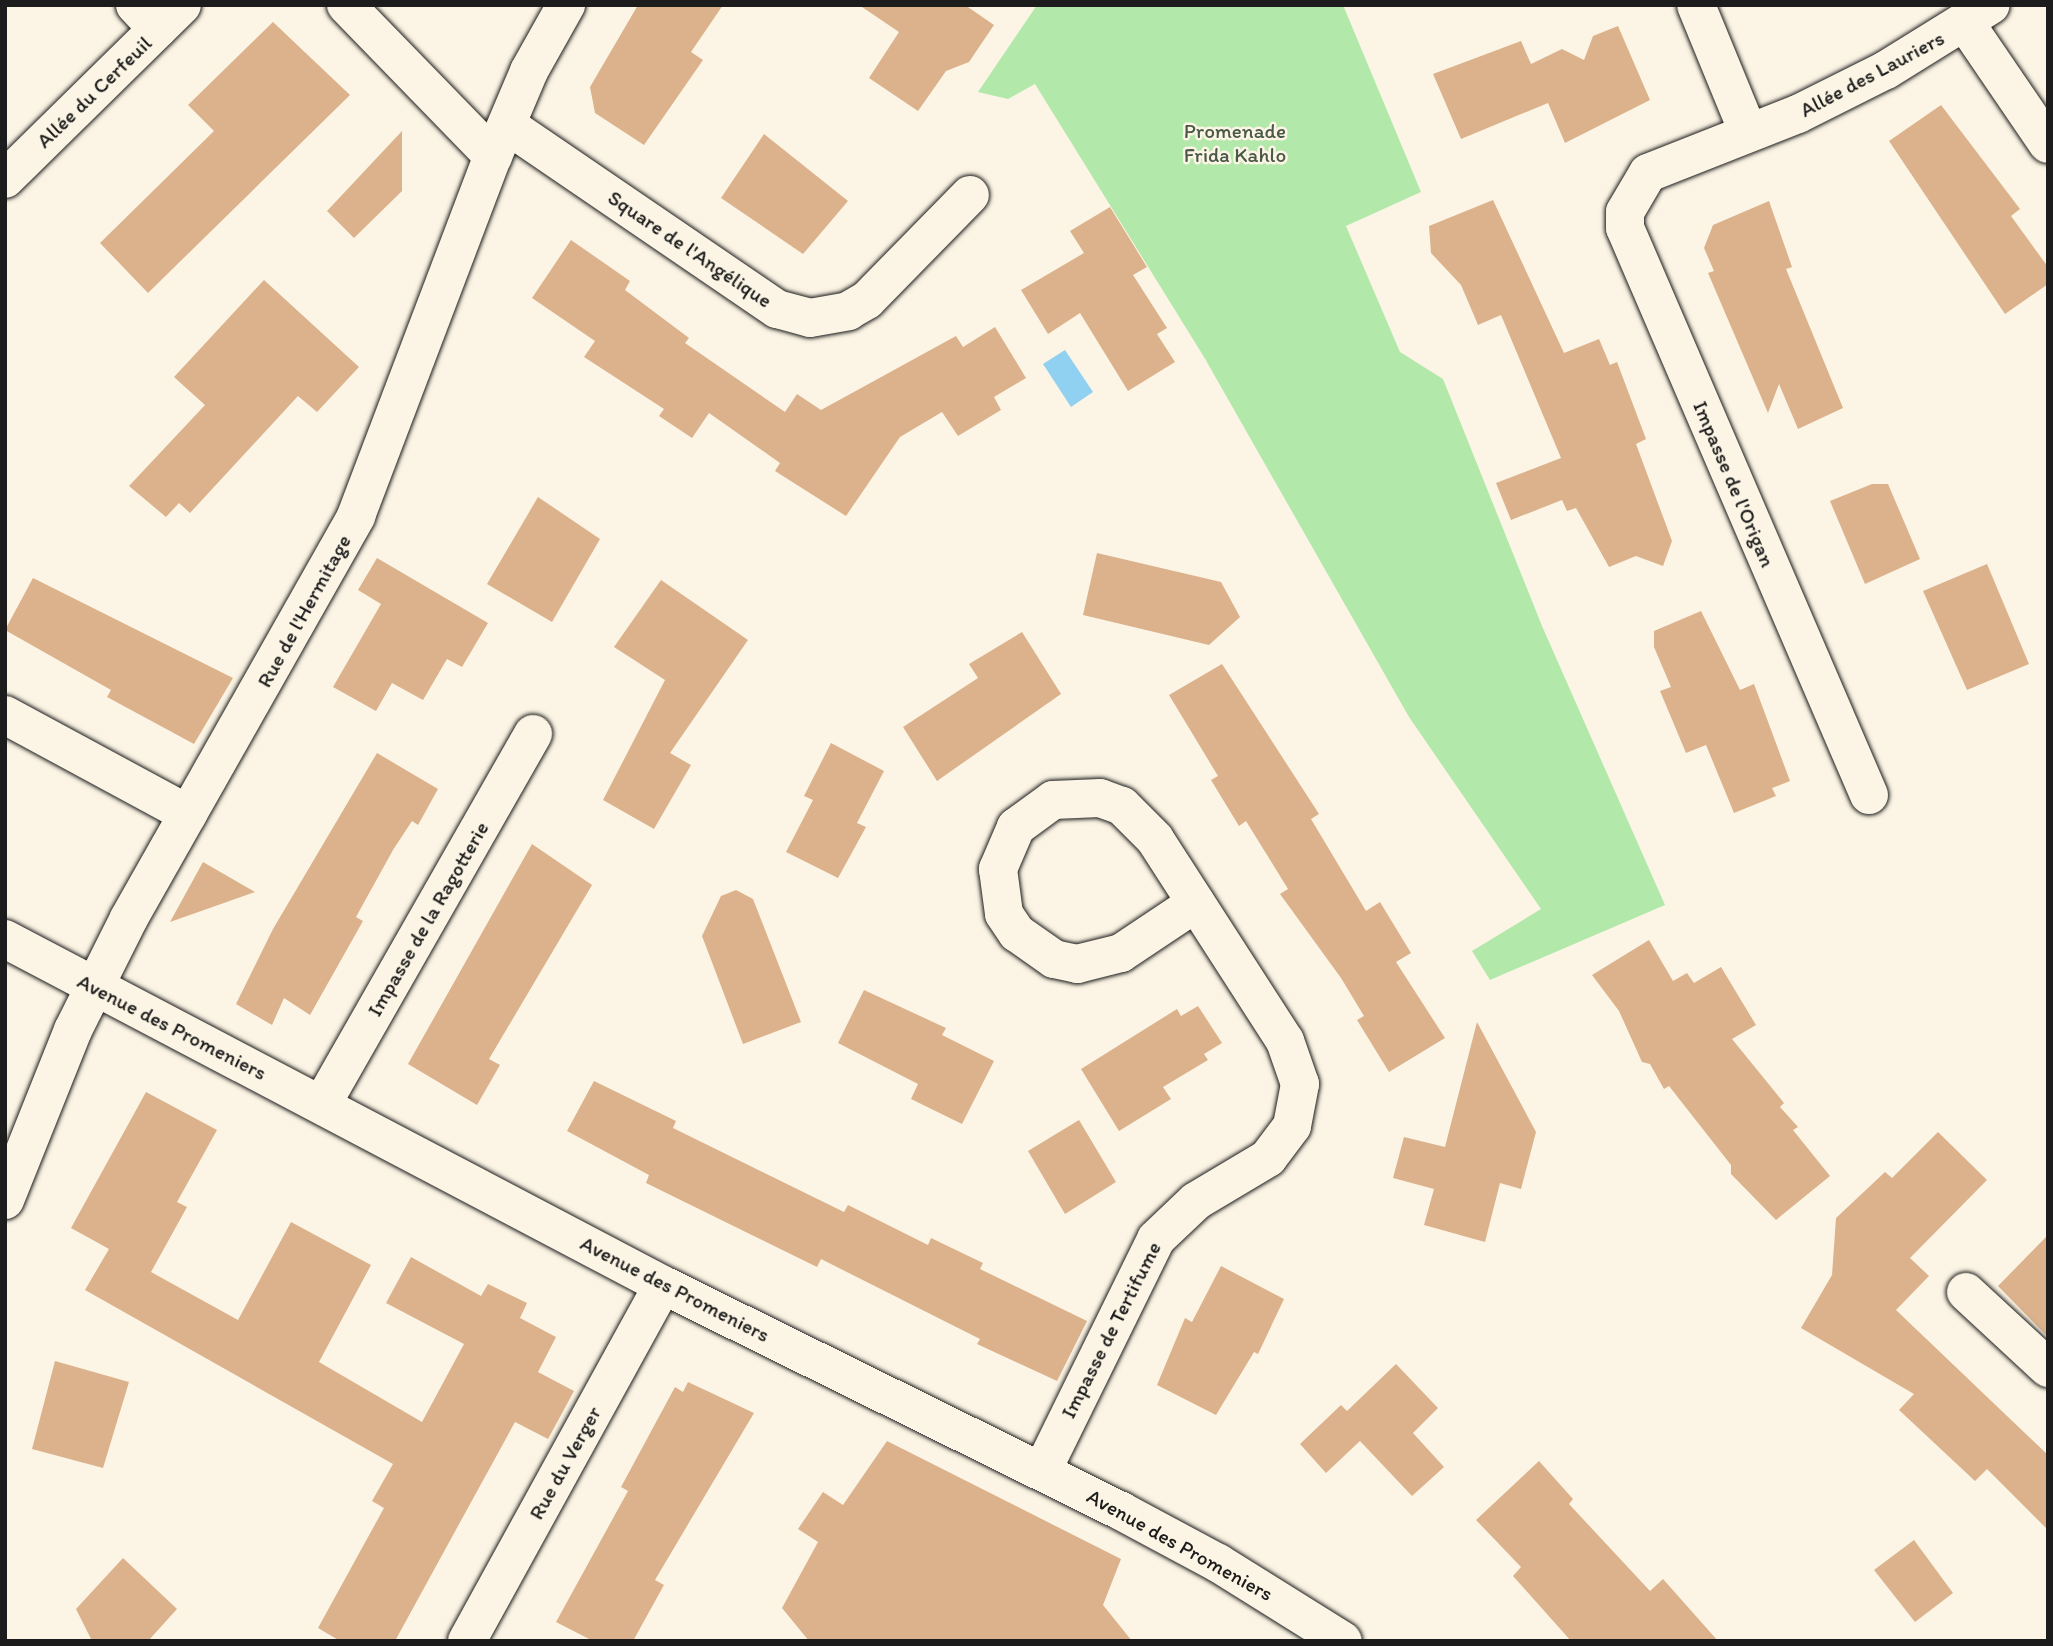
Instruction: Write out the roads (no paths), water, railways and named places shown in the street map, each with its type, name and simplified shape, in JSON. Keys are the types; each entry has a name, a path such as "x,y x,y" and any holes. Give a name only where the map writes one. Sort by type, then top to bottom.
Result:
{"street":[{"name":"Square de l'Angélique","path":"346,5 500,140 777,309 810,318 848,311 867,300 970,195"},
{"name":"Rue de l'Hermitage","path":"5,1200 93,988 356,516 500,140 566,5"},
{"path":"1696,5 1748,132"},
{"name":"Allée du Cerfeuil","path":"5,179 158,13"},
{"path":"1978,15 2048,144"},
{"name":"Allée des Lauriers","path":"1648,173 1809,109 1978,15"},
{"name":"Impasse de l'Origan","path":"1648,173 1631,195 1625,228 1869,795"},
{"path":"5,715 188,814"},
{"name":"Impasse de la Ragotterie","path":"321,1104 533,734"},
{"name":"Impasse de Tertifume","path":"1042,1471 1156,1239 1196,1201 1268,1158 1287,1135 1298,1107 1295,1061 1285,1041 1196,903 1140,821 1100,798 1054,800 1032,811 1016,827 998,869 1001,903 1017,933 1054,959 1077,964 1121,953 1196,903"},
{"name":"Avenue des Promeniers","path":"5,940 663,1285 1042,1471 1218,1563 1343,1641"},
{"name":"Rue du Verger","path":"467,1641 663,1285"},
{"path":"1966,1292 2048,1368"}],"water":[{"path":"1065,350 1093,392 1071,407 1043,364"}],"park label":[{"name":"Promenade Frida Kahlo","path":"1235,143"}]}
